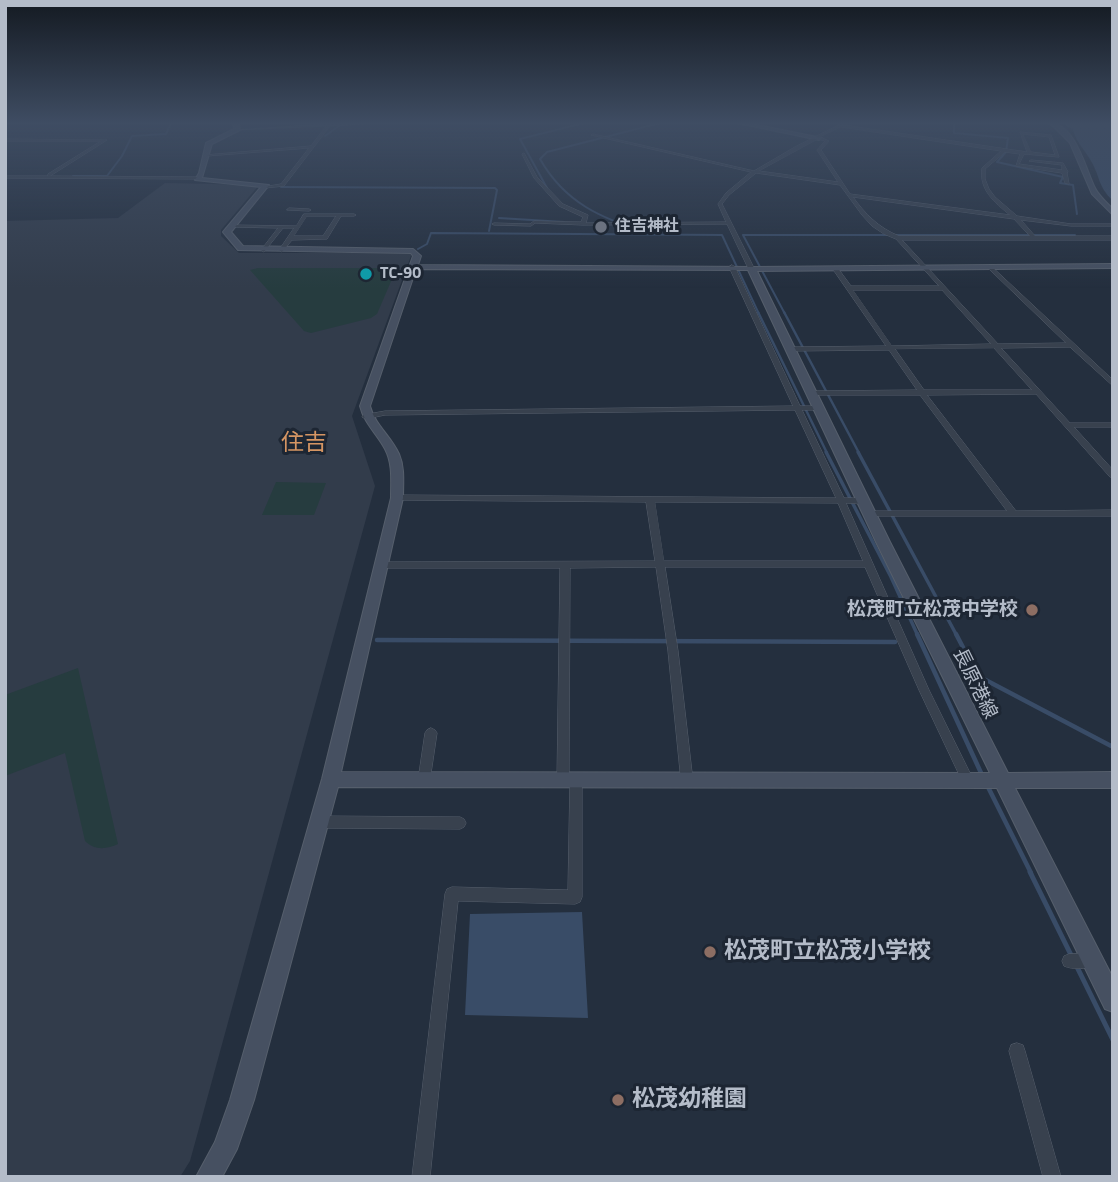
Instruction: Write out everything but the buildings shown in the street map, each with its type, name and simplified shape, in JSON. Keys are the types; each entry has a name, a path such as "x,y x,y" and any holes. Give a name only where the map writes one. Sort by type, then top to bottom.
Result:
{"street":[{"path":"199,178 198,182 201,183 256,183 265,187 282,186 288,178"},
{"path":"536,178 561,205 586,216 583,224"},
{"path":"745,178 723,196 720,204 751,268"},
{"path":"798,178 839,184"},
{"path":"836,178 879,230 898,238 1113,238"},
{"path":"981,178 993,199 1033,237"},
{"path":"1067,178 1067,183"},
{"path":"1089,178 1092,188 1113,213"},
{"path":"208,1177 225,1149 242,1100 331,779 397,498 395,457 382,435 366,417 365,406 417,256 413,251 241,248 228,232 265,187"},
{"path":"849,195 1070,225 1113,225"},
{"path":"289,209 332,208"},
{"path":"309,209 354,215"},
{"path":"282,250 309,209"},
{"path":"290,238 326,238 339,215"},
{"path":"494,224 729,223"},
{"path":"232,226 298,227"},
{"path":"264,250 281,227"},
{"path":"1074,228 1087,237"},
{"path":"1048,233 1054,237"},
{"path":"898,238 1113,475"},
{"path":"414,267 1113,266"},
{"path":"732,267 841,501 924,690 985,781"},
{"path":"990,267 1113,384"},
{"name":"長原港線","path":"751,268 866,507 985,781 1092,960 1113,1001"},
{"path":"835,268 922,393 1013,513"},
{"path":"849,288 942,288"},
{"path":"790,349 1072,345"},
{"path":"810,393 1038,393"},
{"path":"366,417 385,413 817,408"},
{"path":"1067,425 1113,425"},
{"path":"397,498 841,501 866,507 1013,513 1113,513"},
{"path":"650,500 673,651 687,782"},
{"path":"381,565 869,564"},
{"path":"421,1177 452,894 575,897 569,780 565,565"},
{"path":"424,780 431,733"},
{"path":"331,779 687,782 1113,780"},
{"path":"317,822 460,823"},
{"path":"1069,961 1092,960"},
{"path":"1017,1051 1052,1177"}],"shaded area":[{"path":"165,183 259,185 221,230 221,236 239,253 412,253 352,416 375,486 190,1161 180,1177 5,1177 5,221 118,218"}],"green space":[{"path":"379,268 392,279 377,314 371,318 311,333 304,331 250,270"},
{"path":"276,482 326,483 314,515 262,515"},
{"path":"78,668 118,844 105,848 97,848 85,841 65,753 5,776 5,695"}],"water":[{"path":"1099,178 1113,178 1113,201 1104,190"},
{"path":"582,912 588,1018 465,1015 470,914"}],"waterway":[{"path":"542,178 547,188"},
{"path":"554,178 586,207 616,222 649,233"},
{"path":"1062,178 1060,183 1073,185 1077,214"},
{"path":"281,187 495,188 497,190 489,231"},
{"path":"499,218 564,222"},
{"path":"418,249 427,244 431,233 722,235 759,314"},
{"path":"785,314 743,235 1075,235"},
{"path":"758,312 827,453"},
{"path":"784,312 859,453"},
{"path":"826,452 891,577 918,636"},
{"path":"858,452 957,636"},
{"path":"917,634 982,775"},
{"path":"956,634 978,676 1113,747"},
{"path":"377,640 895,642"},
{"path":"987,785 1031,873"},
{"path":"1030,872 1072,957"},
{"path":"1077,967 1113,1040"}],"place":[{"name":"住吉神社","path":"601,227"},
{"name":"TC-90","path":"366,274"},
{"name":"松茂町立松茂中学校","path":"1032,610"},
{"name":"松茂町立松茂小学校","path":"710,952"},
{"name":"松茂幼稚園","path":"618,1100"}],"district":[{"name":"住吉","path":"304,444"}]}
